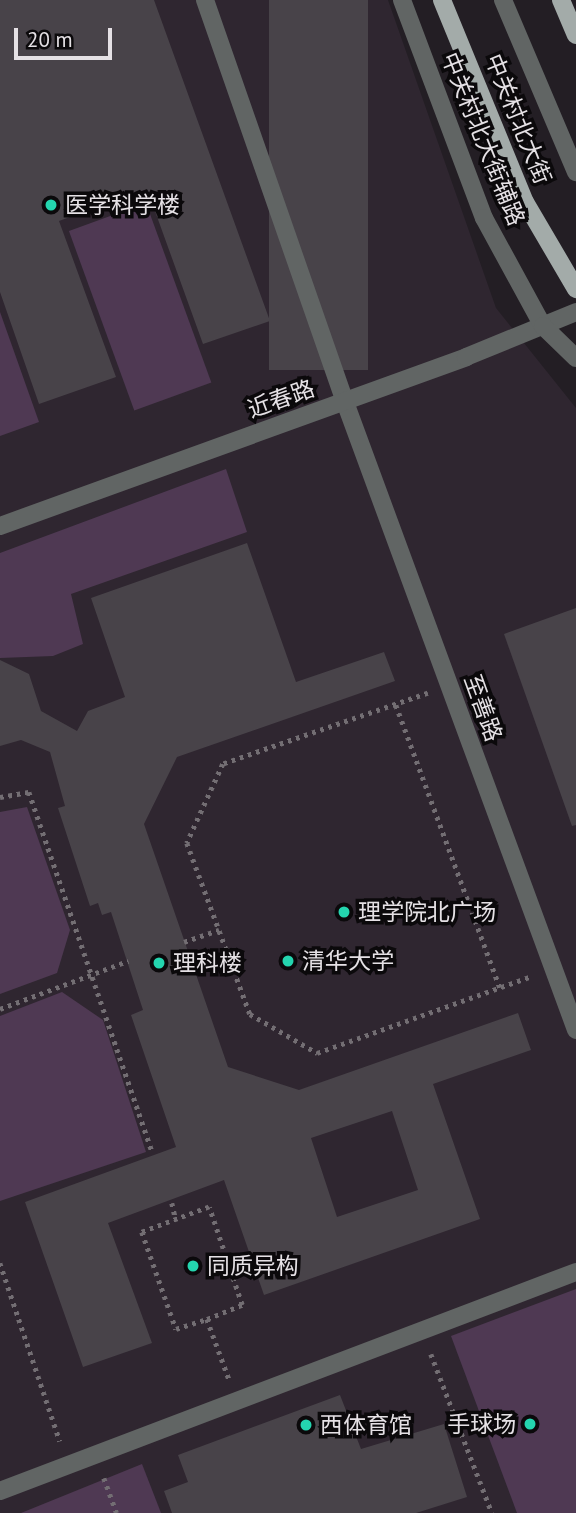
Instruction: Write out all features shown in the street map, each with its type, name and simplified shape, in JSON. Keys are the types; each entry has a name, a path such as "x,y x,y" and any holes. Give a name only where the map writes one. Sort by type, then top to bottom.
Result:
{"main road":[{"name":"中关村北大街","path":"442,0 525,202 576,289"},
{"path":"561,0 576,35"}],"street":[{"name":"至善路","path":"205,0 345,402 576,1030"},
{"name":"中关村北大街辅路","path":"402,0 484,218 543,326 576,358"},
{"name":"中关村北大街","path":"503,0 576,172"},
{"name":"近春路","path":"0,526 345,402 576,313"},
{"path":"0,1491 576,1272"}],"path":[{"path":"449,686 223,764 187,843 250,1014 317,1052 552,969"},
{"path":"396,705 500,987"},
{"path":"0,797 29,792 152,1151"},
{"path":"184,943 219,930"},
{"path":"0,1009 128,961"},
{"path":"172,1203 176,1220"},
{"path":"209,1207 242,1306 176,1329 142,1232 176,1220 209,1207"},
{"path":"0,1263 68,1466"},
{"path":"207,1319 237,1401"},
{"path":"422,1331 492,1513"},
{"path":"95,1455 117,1513"}],"shaded area":[{"name":"清华大学","path":"0,0 388,0 496,308 576,408 576,1513 0,1513"},
{"path":"146,203 211,382 134,411 69,231"},
{"path":"0,312 39,422 0,436"},
{"path":"226,469 247,532 71,594 83,644 53,656 0,658 0,553"},
{"path":"27,807 70,930 57,973 0,994 0,812"},
{"path":"62,992 103,1020 146,1152 0,1201 0,1016"},
{"name":"手球场","path":"576,1289 576,1513 517,1513 451,1336"},
{"path":"142,1464 161,1513 21,1513"}],"building":[{"name":"医学科学楼","path":"0,0 154,0 270,321 203,344 147,189 59,221 116,377 39,404 0,292"},
{"path":"269,0 368,0 368,370 269,370"},
{"name":"理科楼","path":"247,543 296,682 384,652 395,681 177,757 144,824 228,1067 299,1090 518,1013 531,1050 433,1084 480,1219 264,1295 224,1180 108,1223 152,1343 83,1367 25,1202 176,1147 131,1015 143,1010 111,912 102,915 98,903 90,906 58,808 65,806 50,752 21,740 0,746 0,660 29,674 41,711 77,731 88,711 125,697 91,598","holes":["392,1111 418,1190 337,1217 311,1138"]},
{"path":"576,608 576,825 572,826 504,634"},
{"name":"西体育馆","path":"340,1395 361,1449 444,1424 467,1497 416,1513 172,1513 164,1491 188,1482 178,1455"}],"place":[{"name":"医学科学楼","path":"51,205"},
{"name":"理学院北广场","path":"344,912"},
{"name":"清华大学","path":"288,961"},
{"name":"理科楼","path":"159,963"},
{"name":"同质异构","path":"193,1266"},
{"name":"手球场","path":"530,1424"},
{"name":"西体育馆","path":"306,1425"}]}
